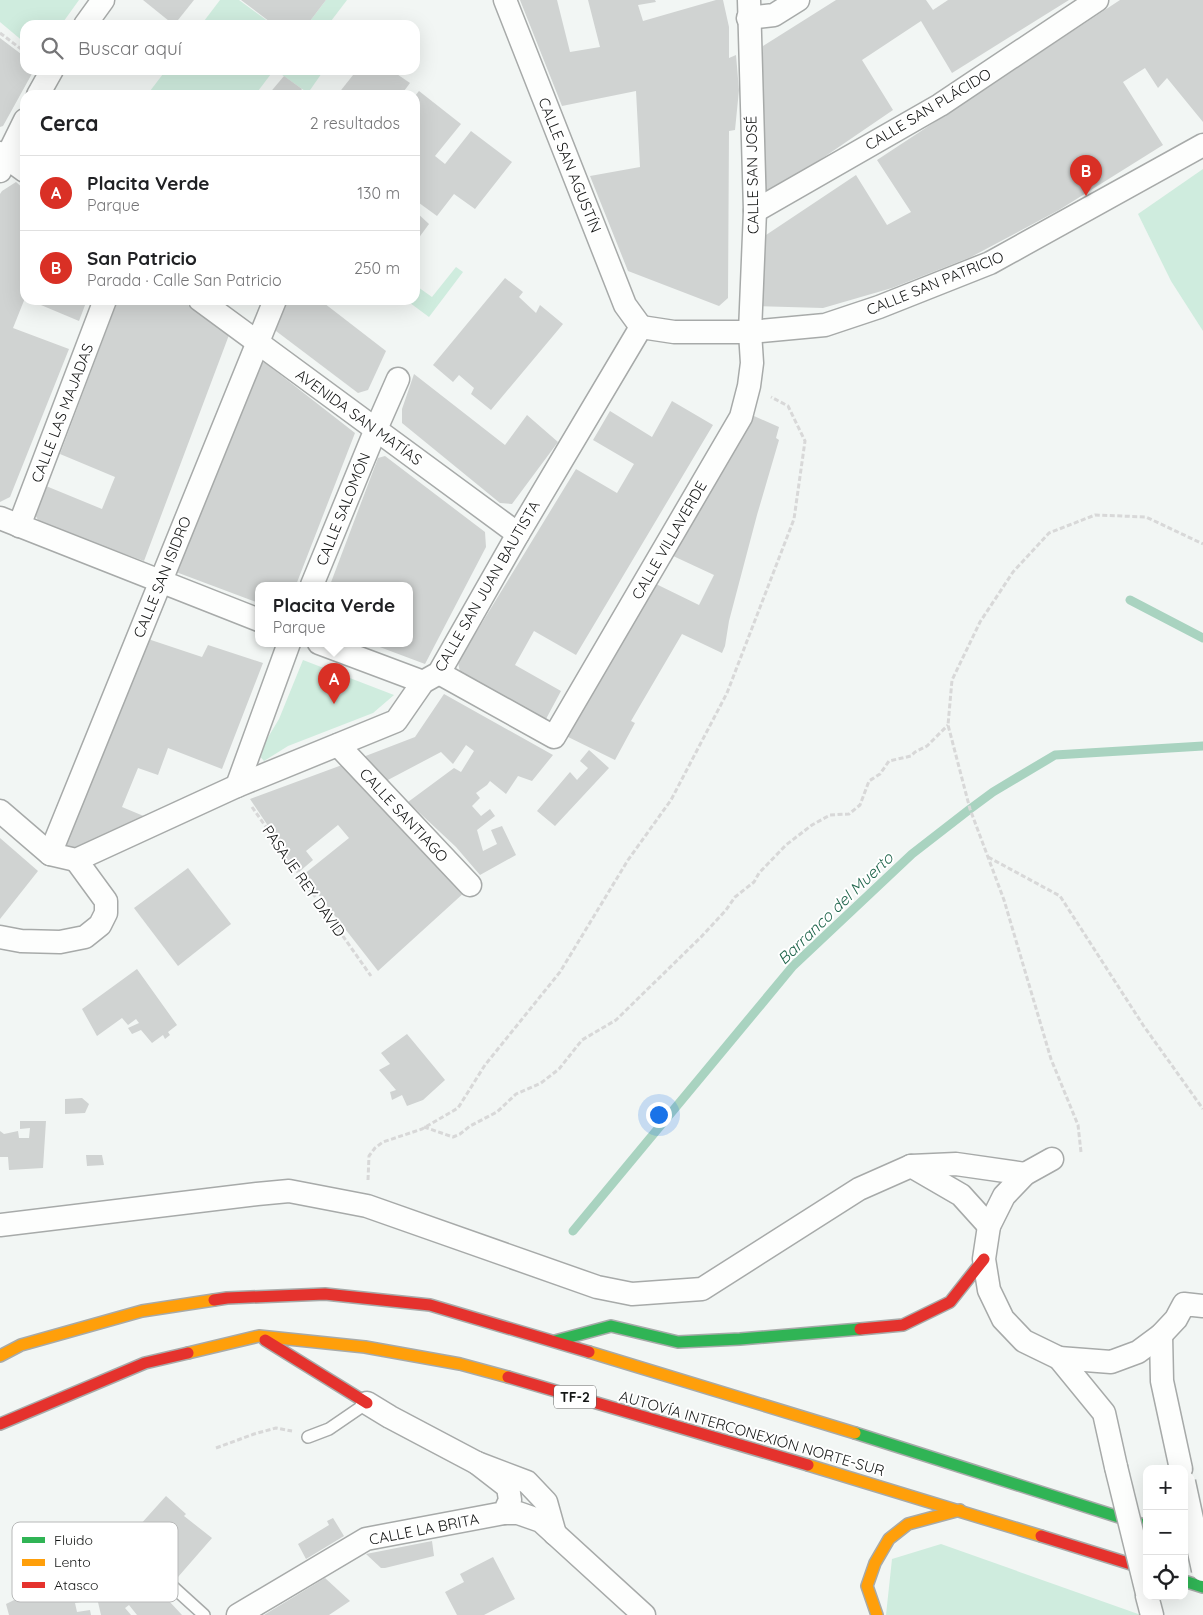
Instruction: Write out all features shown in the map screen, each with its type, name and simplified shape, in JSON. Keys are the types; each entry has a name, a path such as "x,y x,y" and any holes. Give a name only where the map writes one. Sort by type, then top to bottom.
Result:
{"highway":[{"path":"555,1341 611,1326 678,1342 740,1339 903,1325 950,1302 984,1259"},
{"name":"AUTOVÍA INTERCONEXIÓN NORTE-SUR","path":"0,1356 21,1345 142,1311 227,1298 325,1294 430,1305 555,1341 971,1469 1143,1525"},
{"path":"259,1336 367,1403"},
{"name":"AUTOVÍA INTERCONEXIÓN NORTE-SUR","path":"0,1424 145,1363 259,1336 365,1347 460,1364 960,1510 1143,1568"},
{"path":"877,1615 867,1586 874,1563 889,1539 908,1524 960,1510"},
{"path":"1188,1539 1203,1544"},
{"path":"1188,1582 1203,1587"}],"street":[{"path":"88,20 103,0"},
{"name":"CALLE SAN AGUSTÍN","path":"505,0 625,304 641,327"},
{"path":"747,6 774,15 798,0"},
{"name":"CALLE SAN PLÁCIDO","path":"755,211 940,105 1097,0"},
{"name":"CALLE SAN JOSÉ","path":"747,6 755,211 750,332"},
{"path":"41,90 49,75"},
{"path":"20,129 2,160 20,169"},
{"name":"CALLE SAN PATRICIO","path":"641,327 674,332 750,332 825,325 879,307 990,263 1203,144"},
{"name":"CALLE LAS MAJADAS","path":"9,522 103,305"},
{"name":"AVENIDA SAN MATÍAS","path":"207,305 518,534"},
{"name":"CALLE SAN ISIDRO","path":"50,854 273,305"},
{"name":"CALLE SAN JUAN BAUTISTA","path":"76,860 237,786 396,721 431,678 641,327"},
{"name":"CALLE VILLAVERDE","path":"431,678 554,737 741,417 749,386 752,363 750,332"},
{"name":"CALLE SALOMÓN","path":"313,582 398,379"},
{"path":"9,522 255,618"},
{"path":"237,786 288,647"},
{"path":"332,647 431,678"},
{"name":"CALLE SANTIAGO","path":"338,745 470,885"},
{"path":"0,811 50,854 76,860 106,901 106,913 100,925 85,937 60,942 11,939"},
{"path":"1052,1159 1025,1174 1004,1196 989,1226 984,1259 989,1290 1003,1319 1024,1342 1059,1358 1111,1362 1138,1352 1161,1335 1176,1319 1184,1304 1203,1306"},
{"path":"0,1225 289,1191 367,1206 596,1287 632,1294 702,1289 859,1189 911,1166 956,1164 1025,1174"},
{"path":"911,1166 960,1195 989,1226"},
{"path":"1161,1335 1162,1381 1180,1463"},
{"path":"1059,1358 1104,1413 1143,1578"},
{"path":"367,1403 477,1463 527,1482 546,1502 555,1534"},
{"path":"477,1463 508,1487 510,1500 504,1513"},
{"path":"1188,1501 1203,1570"},
{"name":"CALLE LA BRITA","path":"238,1615 366,1539 504,1513 518,1513 541,1521 644,1615"},
{"path":"1148,1600 1152,1615"}],"lane":[{"path":"0,927 11,939"},
{"path":"308,1436 329,1429 367,1403"},
{"path":"178,1591 204,1615"}],"path":[{"path":"0,33 20,48"},
{"path":"367,1206 369,1156 383,1142 424,1127 458,1108 485,1065 560,972 628,860 670,800 727,693 794,519 805,442 788,406 749,386"},
{"path":"1081,1152 1078,1125 1051,1059 1004,900 970,809 948,725 952,680 980,622 1013,572 1049,533 1095,515 1146,517 1203,544"},
{"path":"424,1127 453,1137 497,1112 516,1094 541,1083 559,1069 582,1040 616,1020 695,943 726,910 735,897 754,882 786,845 812,825 830,815 849,814 860,805 869,781 880,774 889,761 912,756 915,752 927,746 948,725"},
{"name":"PASAJE REY DAVID","path":"237,786 371,976"},
{"path":"988,857 1060,896 1143,1025 1203,1109"},
{"path":"216,1448 276,1428 308,1436"}],"green space":[{"path":"0,0 79,0 65,20 20,20 20,39 0,22"},
{"path":"220,0 239,0 266,20 205,20"},
{"path":"326,0 347,0 332,20 311,20"},
{"path":"162,75 270,75 259,90 151,90"},
{"path":"282,75 321,75 310,90 304,90"},
{"path":"1203,169 1203,331 1171,281 1138,214"},
{"path":"456,267 463,272 429,317 413,305 420,305 420,289 432,297"},
{"path":"303,660 394,695 373,713 288,746 264,761 258,754 279,719"},
{"path":"941,1544 1141,1615 886,1615 892,1559"}],"building":[{"path":"143,0 194,0 178,20 168,20"},
{"path":"241,0 326,0 311,20 267,20"},
{"path":"520,0 557,0 570,52 600,47 588,0 655,0 656,2 638,5 643,21 716,0 723,0 729,27 729,58 736,55 739,90 735,130 729,131 728,298 719,306 628,271 590,176 640,167 636,91 562,106"},
{"path":"836,0 926,0 933,10 948,0 1069,0 952,73 921,21 862,60 893,110 770,194 760,188 763,46"},
{"path":"1120,0 1203,0 1203,122 1167,78 1158,88 1145,68 1123,82 1163,145 1059,210 971,257 892,288 823,308 757,306 763,237 856,175 887,225 911,212 877,160"},
{"path":"0,38 20,53 20,75 31,75 23,90 20,90 20,95 3,126 0,127"},
{"path":"353,75 398,75 410,83 405,90 341,90"},
{"path":"284,76 302,89 301,90 272,90"},
{"path":"420,92 461,124 435,156 445,164 471,131 512,162 475,209 454,194 437,216 420,204"},
{"path":"16,182 20,186 20,305 22,305 13,328 69,349 10,497 0,502 0,194"},
{"path":"420,216 429,224 420,236"},
{"path":"505,278 523,292 519,297 536,313 540,305 563,324 491,410 471,394 474,388 459,375 453,382 433,365"},
{"path":"41,305 85,305 79,321"},
{"path":"116,305 188,305 229,335 144,561 40,523 35,515 46,486 102,509 115,477 60,454"},
{"path":"277,305 326,305 386,351 368,390 358,393 276,331 270,321"},
{"path":"264,362 355,433 297,582 255,582 255,602 176,572 254,366"},
{"path":"414,374 505,445 527,415 558,442 512,504 500,503 402,423 402,409"},
{"path":"672,401 713,425 576,655 534,631 515,665 561,691 546,719 536,721 460,673 458,662 576,469 617,493 634,464 593,440 610,411 652,437"},
{"path":"754,416 779,427 776,438 779,440 757,515 722,653 682,634 631,721 635,723 615,760 562,734 656,584 699,605 714,575 671,555"},
{"path":"385,456 485,532 486,547 425,664 380,647 413,647 413,582 331,582 378,458"},
{"path":"148,639 202,657 208,645 263,663 222,769 168,748 158,775 138,768 122,807 146,817 73,854 65,848"},
{"path":"444,694 553,755 532,781 518,776 506,794 490,781 476,793 480,798 472,806 481,816 490,809 495,816 477,830 483,851 497,844 491,830 502,826 516,855 480,875 456,847 408,802 454,768 461,772 474,751 466,745 453,764 441,752 386,781 363,757 415,737"},
{"path":"589,750 609,768 555,826 537,811 570,772 577,780 588,768 580,761"},
{"path":"342,765 370,797 466,891 378,971 303,875 349,838 338,825 306,851 313,860 299,872 250,799"},
{"path":"0,838 38,871 0,919"},
{"path":"188,868 231,924 178,966 134,908"},
{"path":"137,969 177,1025 168,1032 170,1035 165,1039 163,1035 152,1043 141,1030 132,1034 128,1028 139,1023 136,1019 128,1025 122,1018 97,1036 82,1009"},
{"path":"407,1034 445,1080 423,1100 407,1106 402,1095 392,1100 390,1092 396,1090 379,1070 390,1064 381,1053"},
{"path":"82,1098 89,1104 85,1113 65,1114 65,1099"},
{"path":"20,1121 46,1121 43,1168 9,1170 8,1157 0,1157 0,1131 4,1134 18,1131 19,1138 29,1138 30,1128 20,1129"},
{"path":"86,1155 102,1155 104,1165 87,1166"},
{"path":"166,1496 186,1514 184,1516 212,1538 178,1577 178,1522 143,1522"},
{"path":"333,1518 344,1536 306,1559 298,1544 329,1525 327,1521"},
{"path":"432,1541 434,1556 385,1568 381,1568 366,1554"},
{"path":"493,1557 515,1599 484,1615 457,1615 445,1592 464,1582 460,1574"},
{"path":"325,1578 350,1601 329,1615 264,1615"},
{"path":"12,1601 82,1602 75,1603 77,1612 90,1610 91,1615 9,1615 6,1604"},
{"path":"98,1602 170,1602 182,1615 137,1615 129,1605 125,1608 131,1615 101,1615"}],"waterway":[{"path":"1130,600 1203,638"},
{"name":"Barranco del Muerto","path":"573,1231 793,966 912,854 970,809 993,792 1055,755 1203,746"}],"traffic: fast":[{"path":"555,1341 611,1326 678,1342 860,1329"},
{"path":"855,1433 1143,1525"},
{"path":"1188,1582 1203,1587"}],"traffic: slow":[{"path":"0,1356 21,1345 142,1311 214,1300"},
{"path":"188,1353 259,1336 365,1347 460,1364 508,1377"},
{"path":"589,1352 855,1433"},
{"path":"808,1465 1041,1536"},
{"path":"877,1615 867,1586 875,1563 889,1539 908,1524 960,1510"}],"traffic: jam":[{"path":"860,1329 903,1325 950,1302 984,1259"},
{"path":"214,1300 325,1294 430,1305 589,1352"},
{"path":"265,1340 367,1403"},
{"path":"0,1424 145,1363 188,1353"},
{"path":"508,1377 808,1465"},
{"path":"1041,1536 1143,1568"}],"place":[{"name":"San Patricio","path":"1086,196"},
{"name":"Placita Verde","path":"334,704"}]}
